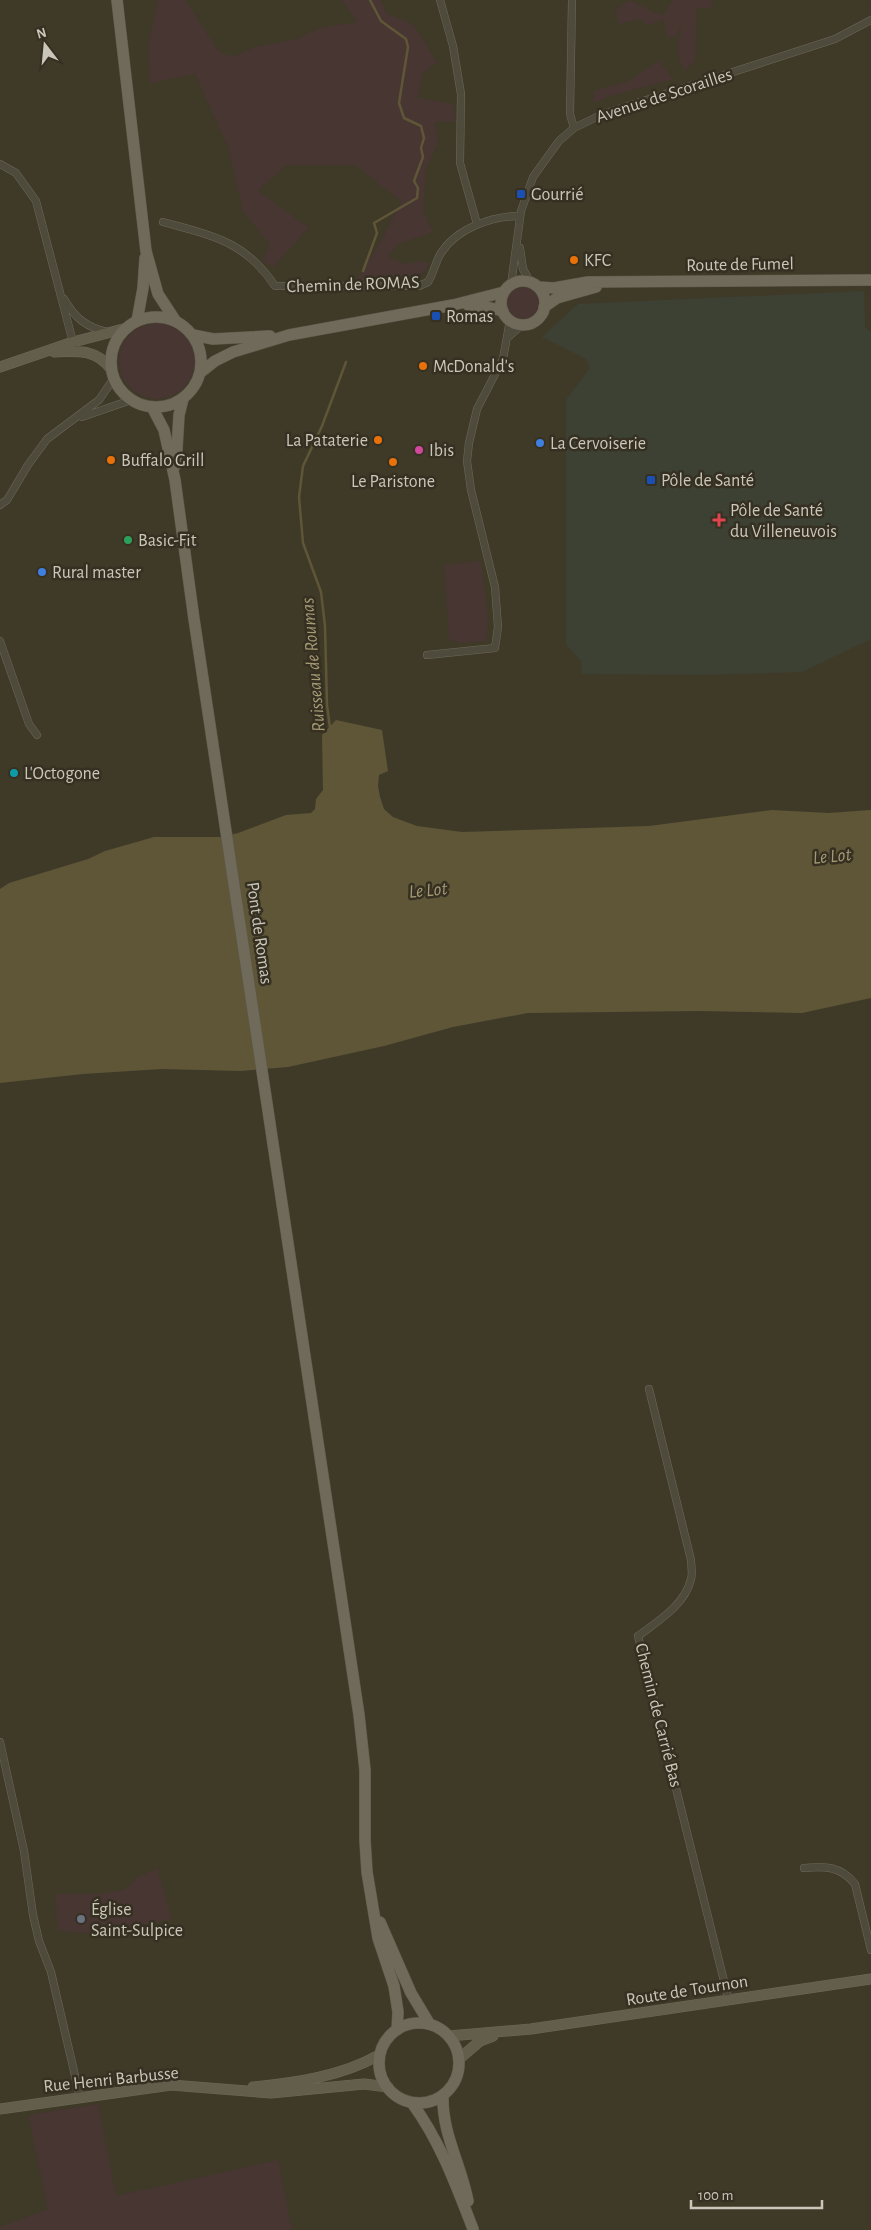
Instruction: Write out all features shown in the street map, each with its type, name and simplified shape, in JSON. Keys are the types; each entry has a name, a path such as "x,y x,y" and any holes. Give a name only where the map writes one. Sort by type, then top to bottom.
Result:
{"main road":[{"path":"117,0 146,251 158,294 175,320 193,335 201,353 201,372 197,382 184,399 179,415 176,480"},
{"path":"137,321 143,288 146,251"},
{"name":"Route de Fumel","path":"534,285 554,288 588,282 871,280"},
{"path":"201,372 215,360 233,352 289,335 453,304 508,288 521,281 534,285 545,300 544,307 538,318 523,324 487,307 453,304"},
{"name":"Route de Fumel","path":"544,307 557,298 610,283"},
{"path":"506,316 501,302 508,288"},
{"path":"113,374 113,348 118,337 126,328 137,321 149,317 175,320"},
{"path":"0,367 45,352 74,346 126,328"},
{"path":"193,335 213,339 289,335"},
{"path":"74,346 99,356 113,374 119,388 131,400 152,407 174,404 184,399"},
{"path":"152,407 164,430 176,480"},
{"name":"Pont de Romas","path":"176,480 194,620 359,1715 365,1770 365,1840 372,1899"},
{"path":"372,1899 410,1993 429,2023 449,2036 456,2046 459,2059 458,2072 453,2085 443,2096 431,2102 412,2103 399,2098 388,2087 380,2072 379,2055 385,2042 397,2030 411,2023 429,2023"},
{"path":"372,1899 378,1938 394,1986 398,2012 397,2030"},
{"name":"Route de Tournon","path":"508,2031 729,2001 871,1978"},
{"path":"449,2036 508,2031"},
{"path":"459,2059 480,2040 508,2031"},
{"name":"Rue Henri Barbusse","path":"226,2089 270,2085 321,2076 361,2065 379,2055"},
{"name":"Rue Henri Barbusse","path":"0,2109 171,2085 271,2093 364,2084 388,2087"},
{"path":"443,2096 443,2116 451,2147 464,2180 473,2230"},
{"path":"412,2103 424,2120 449,2167 473,2230"}],"street":[{"path":"440,0 453,46 461,94 460,163 477,224"},
{"path":"572,0 570,114 574,128"},
{"name":"Avenue de Scorailles","path":"508,288 519,236 520,216 533,177 559,141 574,128 603,114 835,38 871,20"},
{"path":"0,164 16,173 36,201 74,346"},
{"name":"Chemin de ROMAS","path":"163,222 218,238 238,248 252,257 275,286 419,286 428,282 443,250 477,224 499,218 520,216"},
{"name":"Avenue de Scorailles","path":"519,236 523,269 534,285"},
{"path":"59,293 78,320 108,333"},
{"path":"426,655 496,648 498,626 495,587 472,497 467,461 477,409 503,359 507,338 506,316"},
{"path":"507,338 523,324"},
{"path":"0,505 7,500 28,464 48,439 99,400 113,374"},
{"path":"77,418 131,400"},
{"path":"0,641 29,724 37,734"},
{"name":"Chemin de Carrié Bas","path":"649,1389 691,1560 692,1578 684,1595 665,1616 638,1636 729,2001"},
{"path":"0,1742 24,1851 33,1915 39,1941 45,1955 80,2097"},
{"path":"804,1868 827,1866 848,1876 855,1884 871,1950"}],"shaded area":[{"path":"158,0 185,0 219,52 234,57 254,47 297,39 319,28 357,22 342,0 381,0 386,13 414,25 437,63 423,73 417,98 453,104 456,121 435,122 438,143 426,168 423,210 433,232 399,244 387,257 405,264 421,261 430,263 419,279 357,280 385,234 401,201 355,165 286,165 258,191 309,228 273,267 262,261 270,245 243,211 228,147 195,74 150,83 148,47"},
{"path":"629,0 663,16 673,0 712,0 711,9 697,7 695,61 685,70 680,61 681,25 676,37 667,37 664,20 648,25 640,19 618,24 616,11"},
{"path":"659,61 673,79 611,96 593,103 594,91 629,81"},
{"path":"523,287 529,288 534,292 538,297 538,309 534,314 529,318 523,319 517,318 512,314 508,309 507,303 508,297 512,292 517,288"},
{"name":"Pôle de Santé du Villeneuvois","path":"864,291 865,327 871,333 871,639 802,672 703,675 582,674 581,661 566,644 566,400 590,368 586,359 542,337 578,304"},
{"path":"157,323 172,326 184,334 192,346 195,361 192,376 184,388 172,396 157,399 142,396 130,388 122,376 119,361 122,346 130,334 142,326"},
{"path":"481,561 488,618 486,641 461,643 449,640 444,565"},
{"path":"157,1868 172,1919 95,1934 58,1930 55,1894 94,1894 124,1890 138,1877"},
{"path":"98,2104 116,2196 278,2160 292,2230 0,2230 0,2227 48,2209 28,2115"}],"water":[{"name":"Le Lot","path":"336,720 382,730 388,771 379,775 378,786 384,809 393,817 417,826 462,832 649,826 772,810 828,813 871,810 871,998 802,1013 698,1011 528,1013 453,1027 384,1046 288,1067 240,1071 162,1069 83,1074 0,1083 0,889 9,883 154,837 220,837 238,833 286,815 311,813 315,809 316,799 323,790 322,735"}],"waterway":[{"name":"Ruisseau de Roumas","path":"363,271 377,233 374,223 417,198 418,188 414,181 423,157 421,148 424,138 421,126 404,118 399,103 408,47 406,39 381,21 370,0"},
{"name":"Ruisseau de Roumas","path":"330,728 327,705 325,626 321,592 303,543 299,497 303,466 322,426 346,362"}],"place":[{"name":"Gourrié","path":"521,194"},
{"name":"KFC","path":"574,260"},
{"name":"Romas","path":"436,316"},
{"name":"McDonald's","path":"423,366"},
{"name":"La Pataterie","path":"378,440"},
{"name":"La Cervoiserie","path":"540,443"},
{"name":"Ibis","path":"419,450"},
{"name":"Buffalo Grill","path":"111,460"},
{"name":"Le Paristone","path":"393,462"},
{"name":"Pôle de Santé","path":"651,480"},
{"name":"Pôle de Santé du Villeneuvois","path":"719,520"},
{"name":"Basic-Fit","path":"128,540"},
{"name":"Rural master","path":"42,572"},
{"name":"L'Octogone","path":"14,773"},
{"name":"Église Saint-Sulpice","path":"81,1919"}]}
